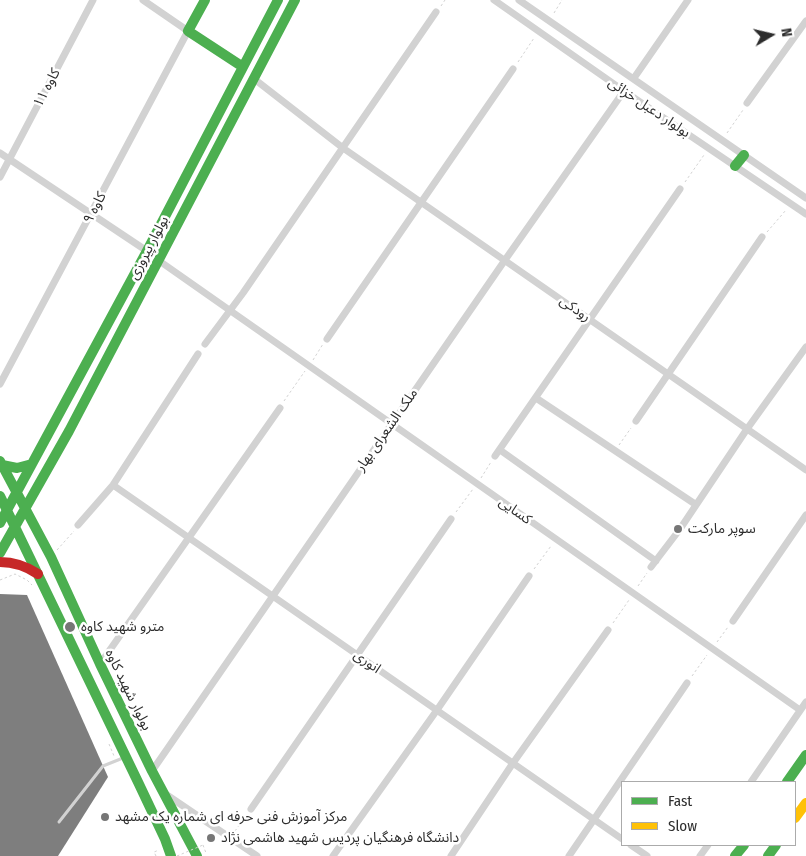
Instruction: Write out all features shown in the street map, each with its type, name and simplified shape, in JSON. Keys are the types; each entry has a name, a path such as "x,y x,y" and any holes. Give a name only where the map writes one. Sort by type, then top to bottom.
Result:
{"main road":[{"path":"205,0 188,31 243,67"},
{"name":"بولوار پیروزی","path":"7,510 147,251 278,0"},
{"name":"بولوار پیروزی","path":"15,526 69,431 295,0"},
{"path":"736,166 744,155"},
{"path":"1,463 17,469 32,464"},
{"path":"1,463 17,492"},
{"name":"بولوار شهید کاوه","path":"17,492 52,556 100,664 152,771 184,831 202,854"},
{"path":"0,496 39,574 121,759 174,856"},
{"path":"0,524 7,510"},
{"path":"0,553 15,526"},
{"path":"0,562 18,563 39,574"},
{"path":"788,781 806,755"},
{"path":"796,817 806,803"},
{"path":"184,831 192,856"}],"street":[{"name":"کاوه ۱۱","path":"0,177 93,0"},
{"path":"143,0 188,31"},
{"name":"بولوار دعبل خزائی","path":"494,0 624,91 806,214"},
{"name":"بولوار دعبل خزائی","path":"519,0 806,198"},
{"path":"634,78 688,0"},
{"path":"205,344 251,282 436,12"},
{"path":"747,103 806,21"},
{"name":"کاوه ۹","path":"0,384 188,31"},
{"path":"327,339 513,69"},
{"name":"رودکی","path":"254,78 344,148 806,470"},
{"name":"ملک الشعرای بهار","path":"152,771 624,91"},
{"path":"0,152 147,251"},
{"path":"656,560 498,453 680,189"},
{"path":"636,421 762,237"},
{"name":"کسایی","path":"158,260 800,710"},
{"path":"651,568 806,347"},
{"path":"78,525 112,485 198,354"},
{"path":"536,398 696,504"},
{"path":"100,664 280,408"},
{"name":"انوری","path":"112,485 621,838"},
{"path":"733,621 806,515"},
{"path":"251,809 452,519"},
{"path":"333,856 529,576"},
{"path":"451,856 513,763 608,630"},
{"path":"569,856 688,683"},
{"path":"752,781 806,702"},
{"path":"164,793 257,856"},
{"path":"632,846 647,856"}],"lane":[{"path":"59,822 103,766 121,759"}],"path":[{"path":"549,20 562,0"},
{"path":"513,69 538,31"},
{"path":"723,140 747,103"},
{"path":"680,189 709,148"},
{"path":"762,237 791,204"},
{"path":"280,408 327,339"},
{"path":"614,450 636,421"},
{"path":"52,556 78,525"},
{"path":"529,576 556,540"},
{"path":"0,580 15,574 27,580 33,587"},
{"path":"108,743 121,759"},
{"path":"230,837 251,809"},
{"path":"174,856 203,845 202,854"},
{"path":"154,852 156,856"}],"building":[{"path":"0,594 27,595 108,777 58,856 0,856"}],"traffic: fast":[{"path":"205,0 188,31 243,67"},
{"path":"0,523 147,251 278,0"},
{"path":"0,553 69,431 295,0"},
{"path":"735,166 744,155"},
{"path":"0,461 51,557 152,771 197,856"},
{"path":"2,465 17,468 32,464"},
{"path":"0,496 138,782 171,856"},
{"path":"788,781 806,755"},
{"path":"735,856 743,846"},
{"path":"768,856 775,846"}],"traffic: slow":[{"path":"796,817 806,803"}],"traffic: jam":[{"path":"0,562 20,565 38,574"}],"place":[{"name":"سوپر مارکت","path":"678,529"},
{"name":"مترو شهید کاوه","path":"70,627"},
{"name":"مرکز آموزش فنی حرفه ای شماره یک مشهد","path":"105,817"},
{"name":"دانشگاه فرهنگیان پردیس شهید هاشمی نژاد","path":"211,838"}]}
